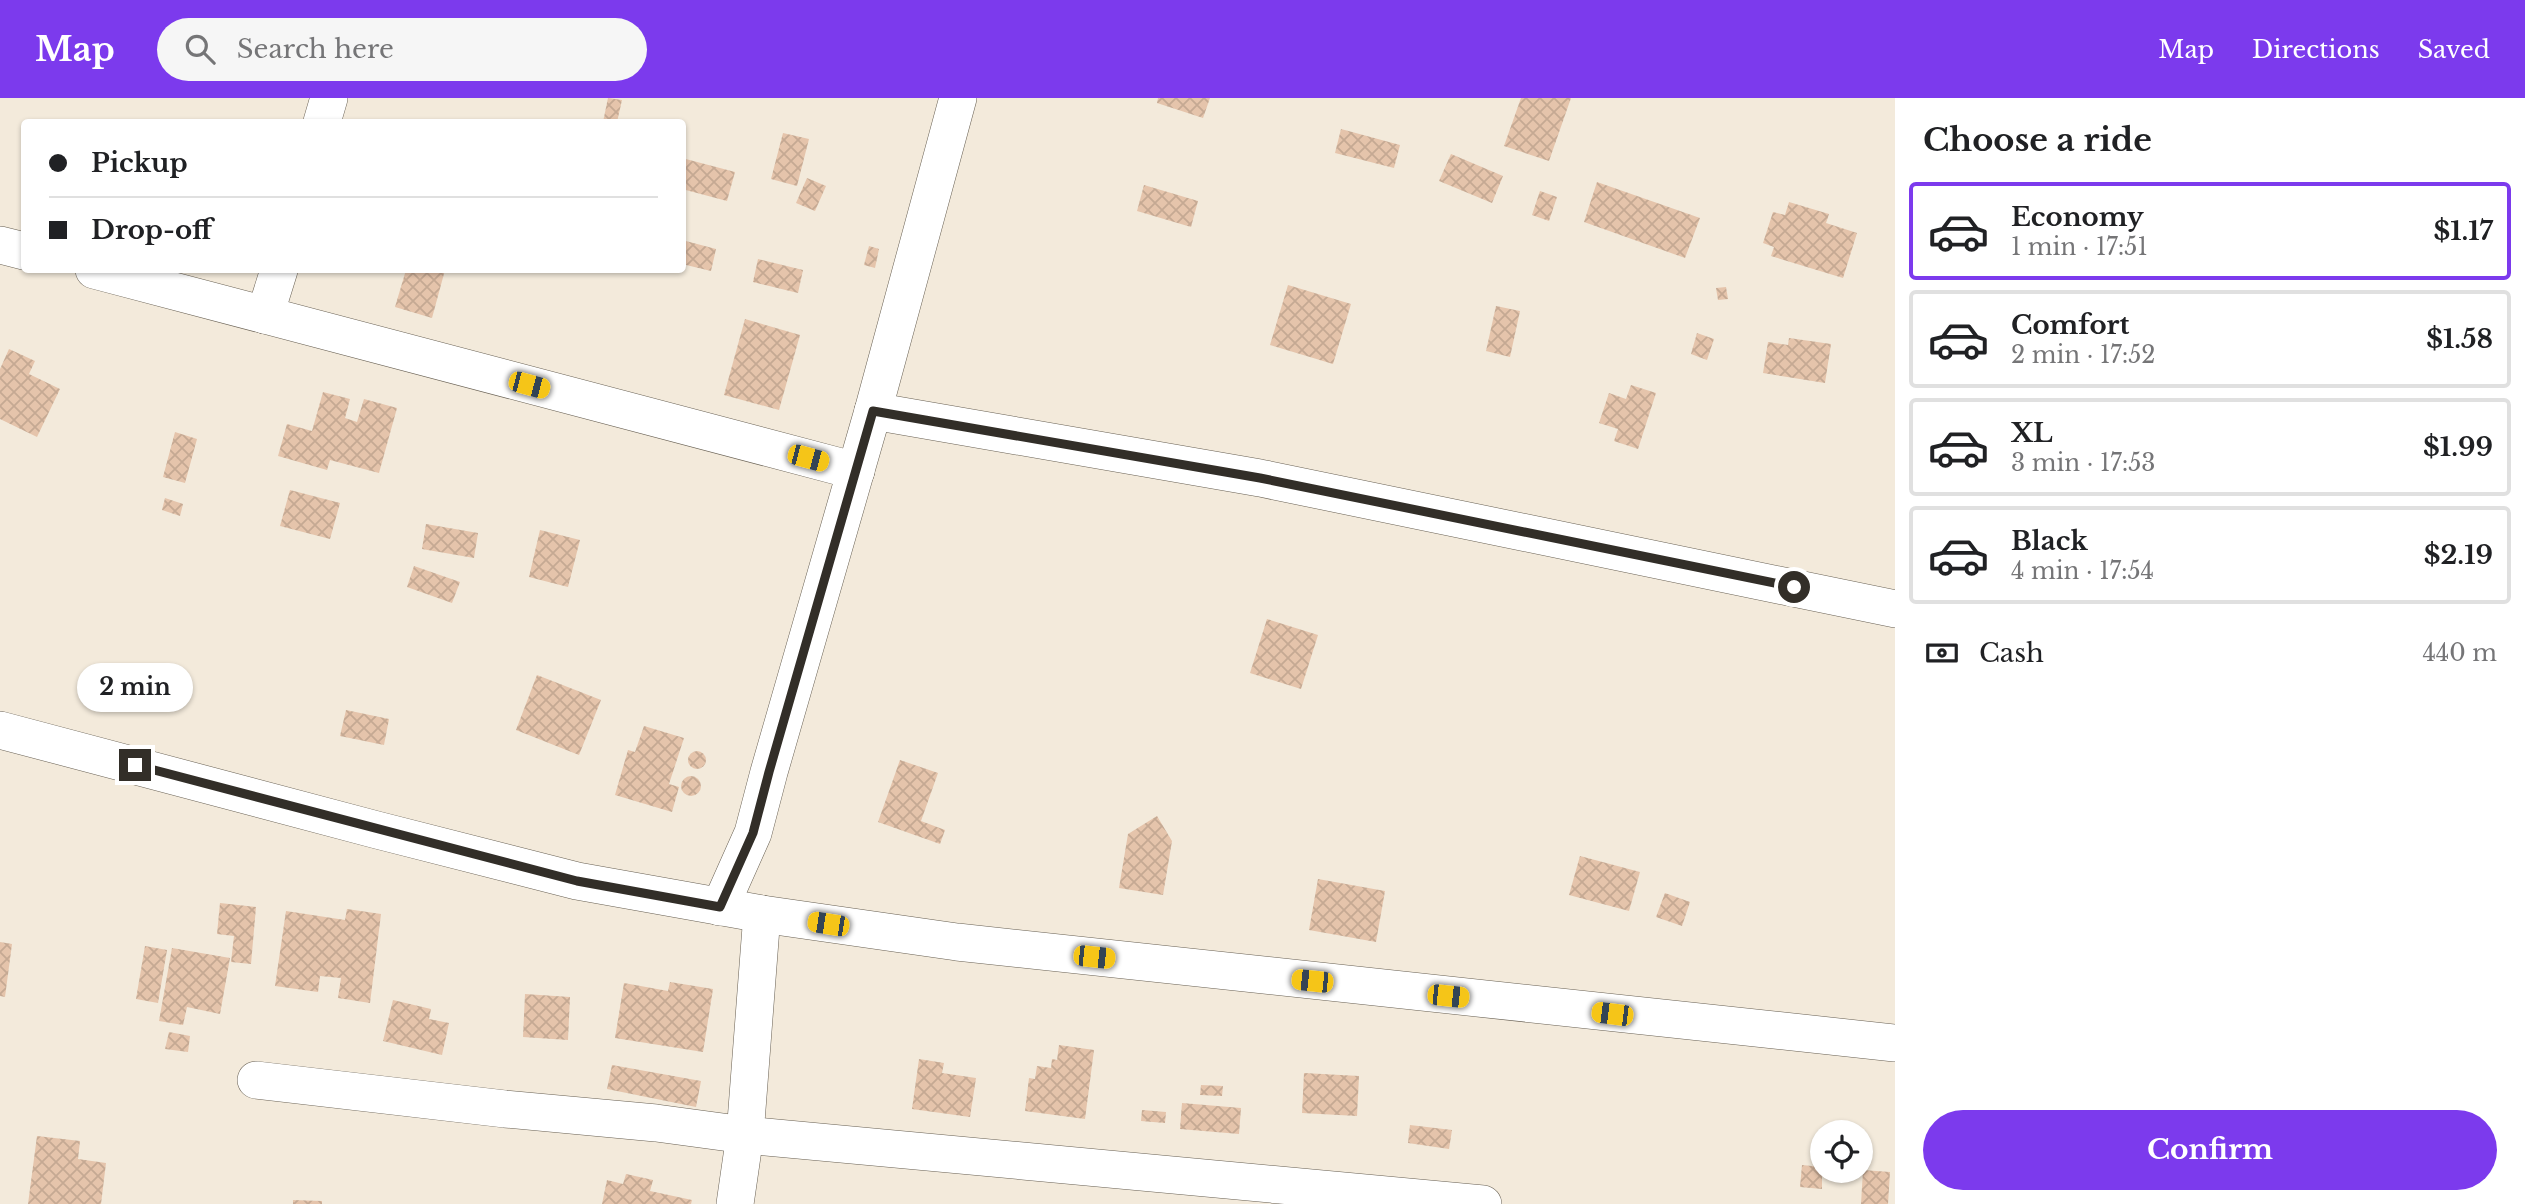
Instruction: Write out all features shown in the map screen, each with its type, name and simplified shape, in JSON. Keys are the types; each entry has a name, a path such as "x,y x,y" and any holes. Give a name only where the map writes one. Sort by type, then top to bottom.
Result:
{"street":[{"path":"323,119 329,98"},
{"path":"720,907 753,833 873,411 958,98"},
{"path":"0,245 21,250"},
{"path":"105,273 856,471"},
{"path":"265,315 278,273"},
{"path":"873,411 1260,478 1895,609"},
{"path":"0,730 577,881 762,914 957,942 1895,1043"},
{"path":"735,1204 745,1135 762,914"},
{"path":"256,1080 745,1135 1483,1204"}],"building":[{"path":"608,98 622,100 618,119 604,119"},
{"path":"1158,98 1210,98 1203,118 1157,103"},
{"path":"1521,98 1571,98 1549,161 1504,146"},
{"path":"1341,129 1400,145 1394,168 1335,153"},
{"path":"783,133 809,139 797,186 771,179"},
{"path":"1451,154 1503,176 1492,203 1439,181"},
{"path":"686,159 735,172 727,201 686,190"},
{"path":"807,178 826,186 815,211 796,203"},
{"path":"1597,182 1700,218 1685,258 1584,222"},
{"path":"1144,185 1198,201 1191,227 1137,211"},
{"path":"1540,191 1557,197 1549,221 1532,215"},
{"path":"1789,202 1829,214 1826,223 1857,233 1843,278 1771,256 1774,247 1763,243 1773,212 1785,215"},
{"path":"686,241 716,249 711,271 686,265"},
{"path":"869,246 879,249 875,268 864,265"},
{"path":"758,259 803,270 798,293 753,282"},
{"path":"405,273 444,273 432,318 395,307"},
{"path":"1288,285 1351,304 1333,364 1270,345"},
{"path":"1726,287 1728,299 1718,300 1716,288"},
{"path":"1496,306 1520,311 1510,357 1486,351"},
{"path":"745,319 800,335 779,410 724,395"},
{"path":"1697,333 1714,339 1707,360 1691,354"},
{"path":"1789,338 1831,344 1825,383 1763,373 1768,342 1788,345"},
{"path":"9,349 35,361 29,374 60,389 37,437 0,419 0,369"},
{"path":"1631,385 1656,393 1638,449 1614,441 1618,429 1599,423 1609,393 1626,399"},
{"path":"323,392 350,399 345,418 357,422 364,399 397,408 379,473 330,460 327,470 278,456 287,424 312,431"},
{"path":"175,432 197,439 185,483 163,477"},
{"path":"290,490 340,503 330,539 280,526"},
{"path":"165,498 183,504 180,516 162,510"},
{"path":"426,524 478,533 474,558 422,549"},
{"path":"540,530 580,540 568,587 529,577"},
{"path":"414,566 460,582 452,603 407,587"},
{"path":"1267,619 1318,635 1301,689 1250,673"},
{"path":"537,675 601,700 579,755 516,730"},
{"path":"346,710 389,719 384,745 340,736"},
{"path":"644,726 684,738 669,784 679,787 672,812 615,795 628,750 635,752"},
{"path":"697,751 703,754 706,760 703,766 697,769 691,766 688,760 691,754"},
{"path":"900,760 938,773 921,821 945,830 940,844 878,822"},
{"path":"691,776 698,779 701,786 698,793 691,796 684,793 681,786 684,779"},
{"path":"1157,816 1172,841 1163,895 1119,888 1128,834"},
{"path":"1580,856 1640,872 1629,911 1569,895"},
{"path":"1318,879 1385,891 1376,942 1309,930"},
{"path":"1665,893 1690,902 1682,926 1656,917"},
{"path":"220,903 256,907 251,964 231,962 234,936 217,934"},
{"path":"347,909 381,914 370,1003 338,998 341,978 320,976 318,992 275,986 286,911 345,920"},
{"path":"0,942 12,944 5,997 0,996"},
{"path":"145,946 167,950 158,1003 136,999"},
{"path":"172,948 230,958 220,1014 187,1007 183,1025 159,1021"},
{"path":"670,982 713,989 703,1052 615,1038 624,983 668,991"},
{"path":"525,994 570,997 568,1040 523,1037"},
{"path":"393,1000 431,1009 429,1019 449,1023 442,1055 383,1041"},
{"path":"169,1032 190,1036 188,1052 165,1049"},
{"path":"1059,1045 1094,1050 1085,1119 1025,1111 1029,1078 1035,1079 1037,1066 1051,1068 1052,1059 1057,1060"},
{"path":"919,1059 944,1063 942,1073 976,1078 970,1117 912,1109"},
{"path":"612,1065 701,1081 696,1107 607,1089"},
{"path":"1304,1073 1359,1076 1357,1116 1302,1113"},
{"path":"1201,1085 1223,1086 1222,1096 1200,1095"},
{"path":"1182,1103 1241,1108 1239,1134 1180,1129"},
{"path":"1142,1110 1166,1112 1165,1123 1141,1121"},
{"path":"1410,1125 1452,1130 1449,1149 1408,1143"},
{"path":"37,1136 80,1141 78,1159 106,1163 101,1204 28,1204"},
{"path":"1802,1165 1810,1166 1810,1183 1822,1183 1822,1189 1800,1187"},
{"path":"1873,1171 1890,1172 1888,1204 1861,1204 1862,1183 1873,1183"},
{"path":"626,1174 653,1180 650,1191 692,1200 691,1204 602,1204 607,1180 623,1184"},
{"path":"293,1200 322,1201 322,1204 293,1204"}],"route":[{"path":"135,765 577,881 720,907 753,833 873,411 1260,478 1794,587"}]}
